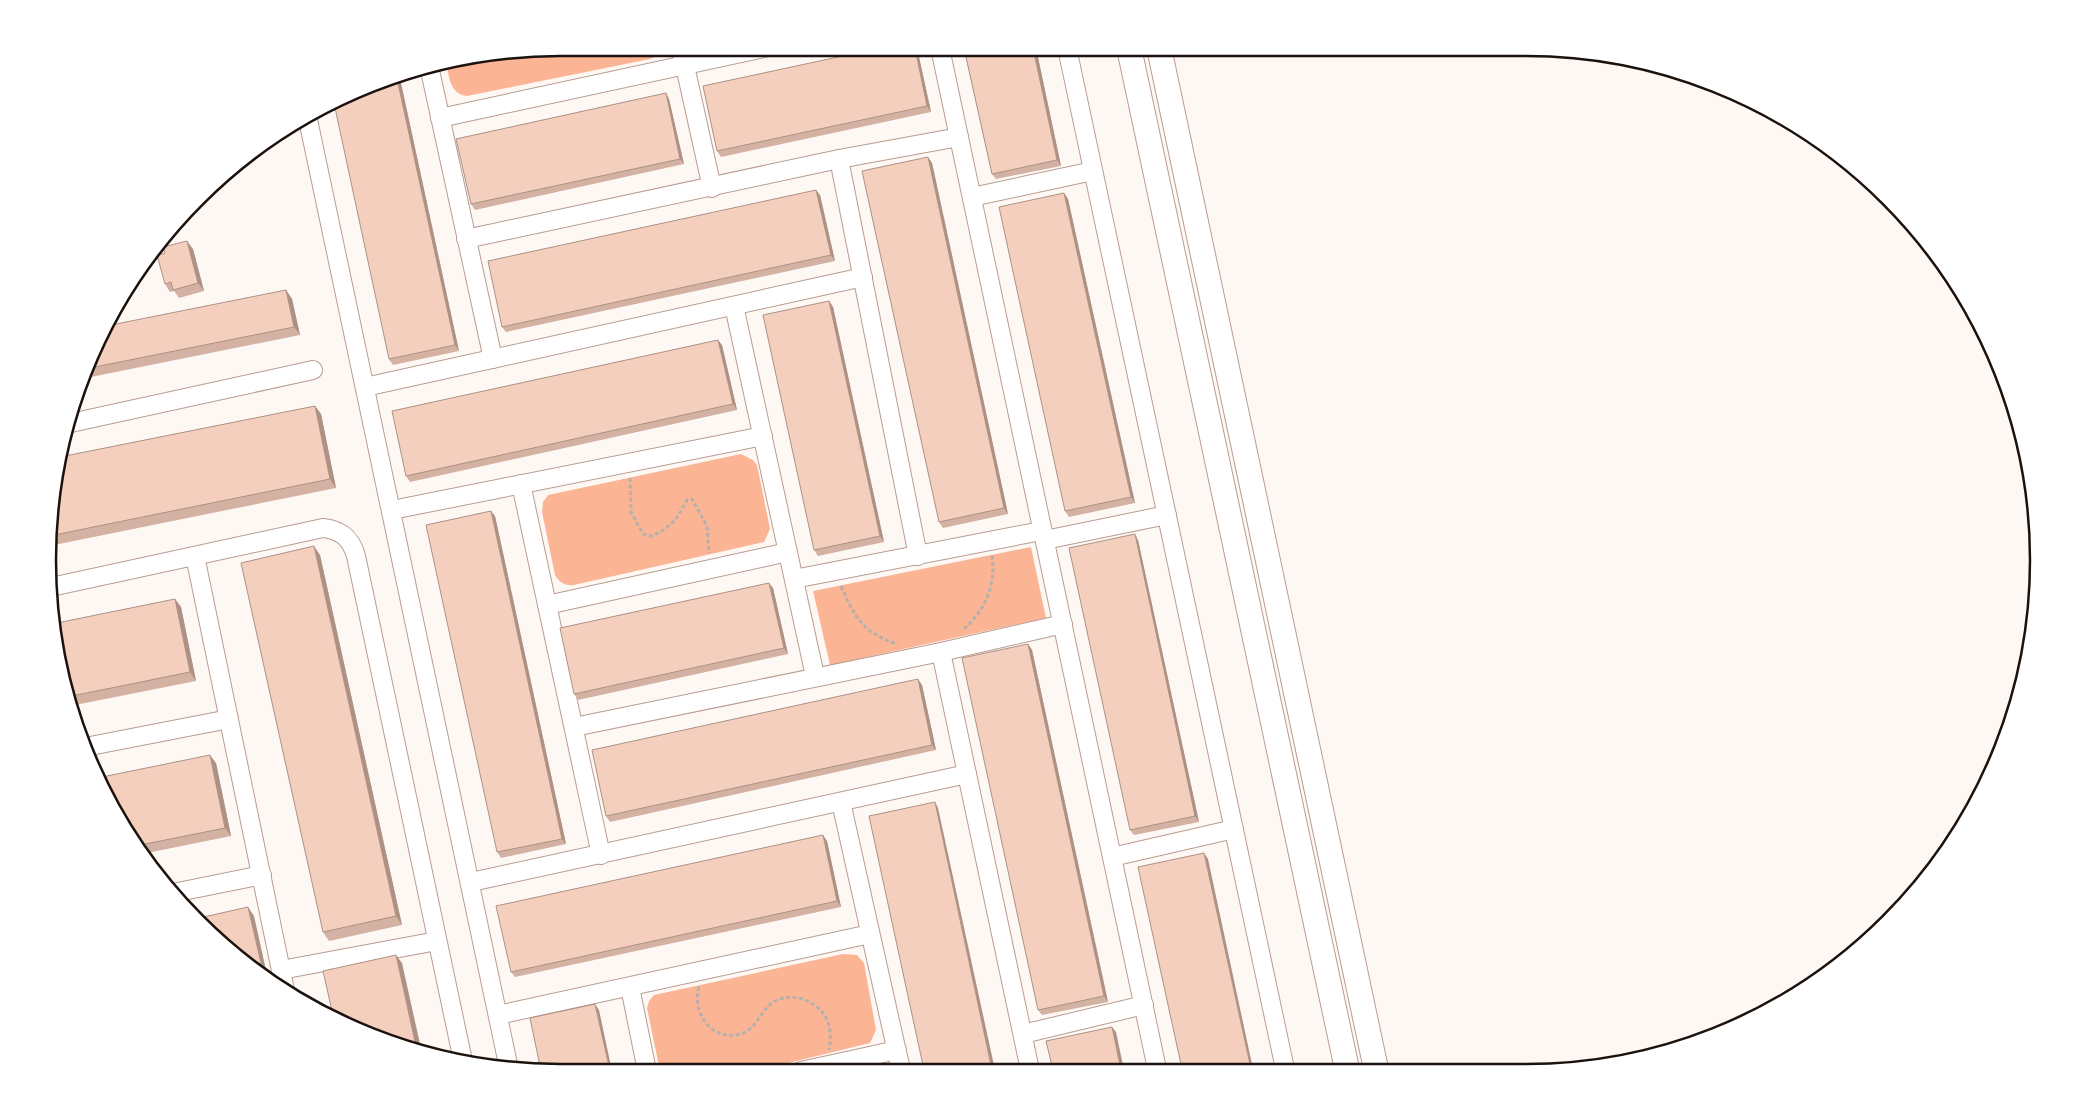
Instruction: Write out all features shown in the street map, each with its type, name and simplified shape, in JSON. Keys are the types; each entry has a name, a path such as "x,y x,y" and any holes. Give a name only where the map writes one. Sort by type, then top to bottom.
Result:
{"street":[{"path":"440,118 683,56 712,188"},
{"path":"942,56 1156,1064"},
{"path":"1069,56 1284,1064"},
{"path":"1131,56 1346,1064"},
{"path":"1161,56 1375,1064"},
{"path":"430,73 493,359"},
{"path":"309,123 507,1061"},
{"path":"466,239 712,188 839,159 959,137"},
{"path":"839,159 918,556"},
{"path":"972,198 1093,171"},
{"path":"365,387 863,278"},
{"path":"734,306 815,676"},
{"path":"76,422 314,370"},
{"path":"392,510 762,436"},
{"path":"521,484 601,855"},
{"path":"794,579 833,570 990,542 1043,536 1167,515"},
{"path":"57,586 323,528 338,531 351,541 356,556 461,1054"},
{"path":"547,605 788,552"},
{"path":"196,556 283,981"},
{"path":"574,727 815,676 934,654 1063,624"},
{"path":"934,654 967,774 1029,1064"},
{"path":"92,746 229,719"},
{"path":"471,882 967,774"},
{"path":"842,802 900,1064"},
{"path":"1112,857 1234,829"},
{"path":"180,891 262,874"},
{"path":"498,1016 870,934"},
{"path":"281,970 437,941"},
{"path":"1324,960 1352,955"},
{"path":"630,987 646,1064"},
{"path":"1022,1034 1144,1005"},
{"path":"832,1064 897,1050"}],"path":[{"path":"631,462 631,512 638,530 646,536 657,534 674,523 688,499 693,499 708,532 708,570"},
{"path":"833,570 854,614 866,629 886,640 934,654 973,621 987,600 993,574 990,542"},
{"path":"709,969 700,984 697,1001 705,1023 718,1033 735,1036 746,1032 758,1021 772,1003 782,999 803,999 821,1010 827,1019 831,1039 827,1054 815,1064"}],"shaded area":[{"path":"657,56 650,59 467,96 453,88 447,69 527,57"},
{"path":"741,454 753,460 757,465 770,529 764,542 574,585 563,583 555,575 542,512 543,502 548,495"},
{"path":"1031,547 1046,618 830,665 813,591"},
{"path":"843,954 857,955 864,963 876,1030 870,1043 784,1064 659,1064 647,1008 649,1001 654,995"}],"building":[{"path":"843,56 917,56 927,106 717,151 703,86"},
{"path":"966,56 1035,56 1057,160 992,174"},
{"path":"398,83 455,345 389,359 335,109"},
{"path":"666,93 680,159 471,204 456,139"},
{"path":"928,157 1004,508 939,522 862,171"},
{"path":"816,190 831,255 502,327 488,261"},
{"path":"1064,193 1131,497 1065,511 999,207"},
{"path":"187,241 198,283 173,290 171,282 165,284 157,257 165,253 164,249 166,246"},
{"path":"286,290 294,327 95,367 115,324"},
{"path":"829,301 880,536 814,550 763,315"},
{"path":"718,340 733,404 406,476 392,411"},
{"path":"315,406 330,479 57,534 67,456"},
{"path":"491,511 562,839 497,852 426,525"},
{"path":"1135,534 1195,816 1130,830 1069,548"},
{"path":"314,546 396,916 323,932 241,563"},
{"path":"769,583 784,648 574,694 560,628"},
{"path":"175,599 190,672 75,695 61,622"},
{"path":"1028,644 1104,996 1038,1010 962,658"},
{"path":"918,679 932,745 606,816 592,750"},
{"path":"210,755 225,828 144,844 105,776"},
{"path":"935,802 991,1064 923,1064 869,816"},
{"path":"823,835 837,901 511,972 496,906"},
{"path":"1204,853 1250,1064 1181,1064 1138,867"},
{"path":"248,907 262,966 228,939 205,917"},
{"path":"396,955 415,1042 367,1025 332,1009 323,971"},
{"path":"595,1004 608,1064 539,1063 530,1018"},
{"path":"1112,1027 1120,1064 1052,1064 1046,1041"}]}
